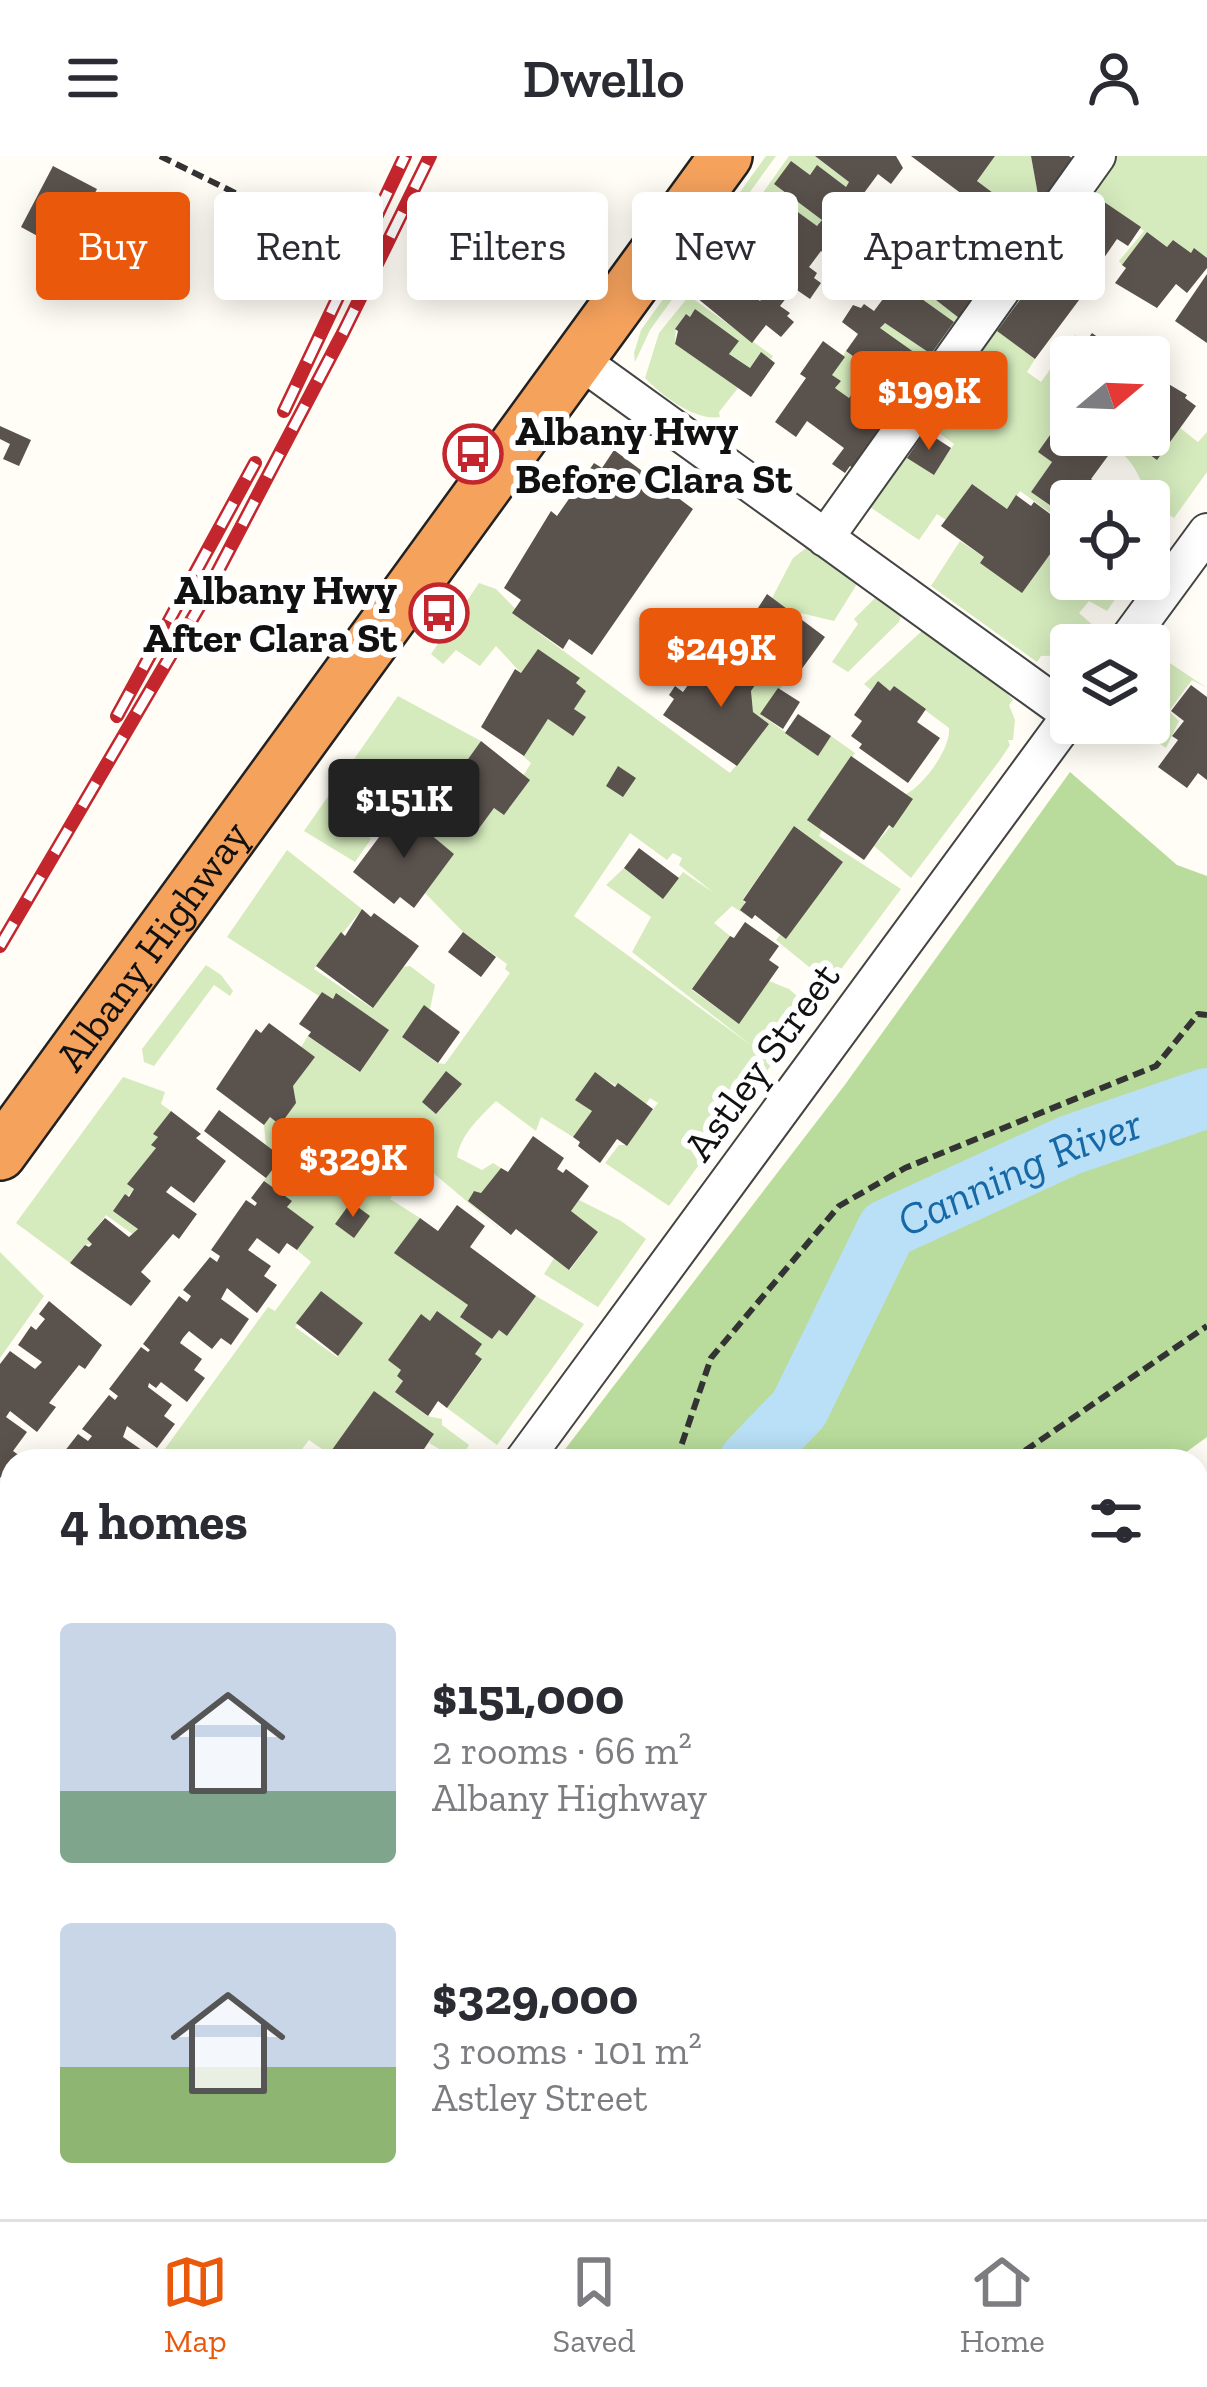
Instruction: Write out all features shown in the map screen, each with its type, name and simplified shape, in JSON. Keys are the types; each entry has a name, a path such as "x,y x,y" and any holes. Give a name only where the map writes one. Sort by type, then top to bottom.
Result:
{"highway":[{"name":"Albany Highway","path":"0,1154 725,156"}],"street":[{"path":"825,538 1097,156"},
{"path":"578,359 1050,700"},
{"path":"1139,624 1207,532"},
{"name":"Astley Street","path":"532,1449 1050,744"}],"path":[{"path":"160,156 233,192"},
{"path":"680,1449 711,1358 839,1206 905,1168 1156,1066 1198,1014 1207,1015"},
{"path":"1028,1449 1207,1326"}],"green space":[{"path":"766,156 776,156 750,192 740,192"},
{"path":"789,156 815,156 849,182 846,187 817,166 810,175 792,162 822,220 817,226 798,220 798,192 764,192"},
{"path":"995,156 1031,156 1037,192 990,192 977,181"},
{"path":"1116,156 1207,156 1207,259 1173,240 1167,247 1147,232 1122,265 1119,261 1144,231 1105,203 1105,192 1090,192"},
{"path":"663,300 672,300 635,362 641,330"},
{"path":"686,300 695,300 773,356 760,353 750,368 729,354 738,340 695,310 690,317 685,315 676,328 675,344 738,388 720,417 710,417 670,399 645,378 659,333"},
{"path":"923,300 936,300 959,318 972,300 979,300 871,450 867,447 890,415 880,407 892,390 867,373 849,398 835,388 841,381 832,375 846,351 905,393 925,360 880,328 885,323 931,354 954,322"},
{"path":"1012,300 1021,300 997,331 1035,359 1027,372 1041,382 1050,370 1050,436 1039,452 1052,462 1031,492 1050,506 1050,513 1020,491 1007,509 972,484 946,520 937,514 919,540 864,503 901,453 934,474 954,444 924,422"},
{"path":"1180,428 1198,442 1207,432 1207,472 1174,518 1170,515 1170,480 1140,480 1124,456 1170,456 1170,441"},
{"path":"960,541 984,557 981,563 1022,592 1050,554 1050,600 1115,600 1107,611 1089,601 1079,613 1092,624 1050,624 1050,656 1041,656 1037,662 931,586"},
{"path":"806,548 857,584 834,621 788,610 772,598 793,558"},
{"path":"479,583 496,589 539,633 730,773 769,724 753,712 751,691 762,675 734,654 731,639 740,637 735,646 785,682 761,715 818,755 831,736 855,753 808,821 822,830 819,836 901,889 830,984 776,940 780,935 786,938 843,862 794,826 743,899 752,919 732,906 714,923 730,936 692,990 738,1023 769,981 789,989 812,1009 669,1206 605,1163 619,1145 627,1145 658,1103 650,1098 646,1104 595,1073 576,1100 592,1111 573,1137 541,1117 536,1131 496,1101 462,1141 457,1157 482,1170 493,1163 501,1168 468,1201 509,1237 425,1166 412,1169 390,1199 420,1218 395,1253 468,1305 461,1318 491,1338 499,1330 507,1336 536,1296 584,1324 497,1445 447,1408 482,1360 475,1354 481,1345 401,1370 397,1376 403,1381 396,1392 427,1416 442,1419 442,1425 469,1445 467,1449 439,1449 429,1443 434,1434 374,1392 333,1449 322,1449 309,1440 302,1449 165,1449 268,1307 275,1311 311,1262 297,1250 313,1226 264,1181 281,1157 266,1145 264,1125 270,1117 279,1124 301,1047 308,1036 359,1072 388,1030 337,994 333,999 322,992 319,996 227,937 287,850 362,909 314,969 372,1008 403,967 410,966 435,985 430,1009 424,1006 402,1037 437,1063 445,1064 510,973 507,964 463,932 425,893 453,854 391,803 366,835 371,839 355,862 304,831 398,696 481,741 452,788 477,830 494,808 505,814 529,781 523,776 531,763 523,756 548,719 573,735 585,718 574,709 586,691 576,683 579,677 538,650 521,673 496,646 480,666 456,650 443,664 431,654","holes":["630,833 667,860 673,853 682,858 679,865 714,893 683,872 663,898 624,868 606,885 651,917 632,952 752,1046 574,916","321,1291 363,1323 337,1357 295,1327"]},
{"path":"876,597 901,616 899,622 848,672 832,662 858,624 854,619"},
{"path":"923,630 1004,690 1013,700 1009,705 1015,720 1010,745 911,878 874,846 913,800 906,794 934,766 949,728 894,687 890,691 878,681 871,690 864,684"},
{"path":"1170,663 1207,688 1192,680 1170,710"},
{"path":"1170,712 1179,721 1170,740"},
{"path":"1070,772 1177,865 1207,876 1207,1437 1190,1449 565,1449 844,1086"},
{"path":"206,965 221,975 233,991 230,996 214,985 154,1066 144,1062 142,1049"},
{"path":"123,1077 165,1092 161,1104 171,1111 154,1133 156,1148 128,1184 134,1189 114,1211 138,1229 134,1235 106,1215 88,1239 92,1244 85,1245 70,1263 16,1223"},
{"path":"579,1200 646,1239 598,1307 544,1274 554,1258 570,1270 598,1232 571,1211"},
{"path":"0,1252 44,1296 0,1358"}],"building":[{"path":"815,156 896,156 903,168 891,184 878,174 865,192 822,192 822,220 798,202 798,192 785,192 774,184 791,161 810,175 817,165 846,187 849,182"},
{"path":"911,156 995,156 977,181 992,192 959,192"},
{"path":"1031,156 1069,156 1079,163 1058,192 1037,192"},
{"path":"53,166 97,189 95,192 39,192"},
{"path":"36,198 36,235 21,227"},
{"path":"1105,203 1141,227 1128,246 1117,239 1105,256"},
{"path":"798,212 817,226 822,220 822,252 809,267 821,283 810,299 798,291"},
{"path":"1147,232 1167,247 1173,240 1207,258 1207,268 1187,293 1176,284 1157,308 1115,283 1126,268 1122,265"},
{"path":"1207,274 1207,343 1175,321"},
{"path":"699,300 759,300 785,300 780,306 794,322 781,337 766,325 752,343"},
{"path":"882,300 923,300 954,322 931,354 885,323 880,328 925,360 905,394 846,351 858,334 842,322 853,305 861,308 864,304 874,311"},
{"path":"936,300 972,300 959,318"},
{"path":"1020,300 1079,300 1035,359 997,331"},
{"path":"695,309 739,341 729,354 750,368 761,352 775,363 751,397 675,344 675,329"},
{"path":"823,341 845,357 832,375 841,381 835,388 849,398 867,372 892,391 880,407 890,414 867,447 870,450 856,470 850,466 845,473 832,464 844,448 807,421 796,437 775,422 806,378 800,374"},
{"path":"1170,385 1196,406 1170,442"},
{"path":"0,426 31,440 19,466 3,459 10,444 0,439"},
{"path":"925,431 951,448 934,475 907,458"},
{"path":"1050,435 1050,456 1108,456 1092,480 1050,480 1050,505 1031,492 1052,462 1038,452"},
{"path":"614,450 693,509 592,655 569,639 563,649 512,613 521,600 504,588 551,511 557,516 594,463 602,468"},
{"path":"972,484 1007,509 1016,495 1050,514 1050,554 1022,593 980,563 984,557 941,526"},
{"path":"767,594 825,637 790,685 734,645"},
{"path":"538,649 580,678 576,683 586,691 574,709 586,717 573,736 548,719 524,756 481,727 515,669 521,673"},
{"path":"734,654 762,675 751,691 753,712 769,724 737,766 663,715 674,699 669,695 675,686 683,692 698,671 714,682"},
{"path":"878,681 890,691 894,686 926,709 917,722 940,738 908,783 859,748 862,744 851,736 862,721 854,715"},
{"path":"1191,685 1207,697 1207,780 1198,773 1187,788 1158,767 1178,740 1172,736 1184,721 1171,711"},
{"path":"778,688 800,702 783,729 760,714"},
{"path":"798,714 831,736 818,756 785,733"},
{"path":"481,741 530,780 504,815 494,808 477,831 445,807 456,792 451,788 461,769"},
{"path":"851,756 913,799 864,860 807,820"},
{"path":"618,766 636,778 623,797 606,786"},
{"path":"400,809 454,854 414,908 400,897 394,904 353,872"},
{"path":"794,826 843,862 786,939 755,915 752,919 740,910"},
{"path":"639,848 679,878 663,899 624,868"},
{"path":"362,909 419,946 373,1008 316,966 341,932 345,936"},
{"path":"745,922 779,946 769,960 779,967 739,1024 692,989"},
{"path":"463,932 496,957 481,977 448,952"},
{"path":"322,992 333,999 336,993 389,1030 360,1072 308,1036 311,1032 299,1024"},
{"path":"424,1005 460,1032 438,1063 402,1037"},
{"path":"269,1023 315,1057 293,1086 296,1103 280,1125 270,1117 264,1125 216,1089 256,1029 261,1033"},
{"path":"446,1071 462,1084 436,1114 422,1102"},
{"path":"595,1072 653,1109 627,1146 617,1139 600,1163 573,1137 592,1111 575,1100"},
{"path":"219,1110 282,1157 266,1178 204,1131"},
{"path":"171,1111 226,1161 194,1203 171,1186 166,1192 197,1214 179,1239 173,1234 141,1272 151,1281 131,1306 70,1263 85,1245 92,1244 87,1239 105,1218 129,1237 138,1229 113,1211 134,1189 127,1184 156,1148 151,1145 158,1137 153,1134"},
{"path":"533,1136 564,1158 557,1169 563,1173 566,1169 589,1186 571,1211 598,1232 569,1270 516,1229 511,1235 468,1201 501,1168 508,1172"},
{"path":"264,1181 292,1201 287,1207 314,1227 297,1250 287,1243 279,1254 257,1238 248,1250 271,1266 264,1276 277,1285 257,1313 227,1288 221,1299 249,1319 231,1345 221,1338 212,1349 189,1331 183,1338 180,1343 202,1359 194,1370 205,1378 187,1402 161,1382 156,1388 149,1383 172,1405 164,1416 175,1424 157,1448 127,1426 123,1437 140,1449 66,1449 78,1434 88,1441 92,1436 82,1429 109,1395 115,1400 118,1396 109,1389 141,1347 150,1350 143,1344 179,1296 187,1302 191,1296 183,1290 210,1257 217,1262 220,1256 211,1250 246,1200 255,1206 251,1198"},
{"path":"351,1202 370,1216 354,1238 335,1224"},
{"path":"457,1205 485,1226 470,1247 536,1296 507,1336 499,1330 492,1339 460,1317 468,1305 394,1253 420,1218 438,1231"},
{"path":"321,1291 363,1323 338,1356 296,1323"},
{"path":"49,1301 102,1345 85,1369 79,1365 49,1403 56,1407 37,1432 10,1411 6,1417 27,1432 14,1449 0,1449 0,1364 10,1351 35,1369 42,1362 18,1345 31,1326 36,1330 45,1319 39,1314"},
{"path":"437,1311 482,1344 475,1354 482,1359 447,1408 438,1401 428,1416 395,1392 403,1381 397,1376 401,1370 388,1360 421,1314 430,1321"},
{"path":"374,1391 434,1434 424,1449 333,1449"}],"waterway":[{"name":"Canning River","path":"761,1449 799,1409 887,1229 1070,1145 1207,1098"}],"railway":[{"path":"284,411 405,156"},
{"path":"0,946 198,609 430,156"},
{"path":"117,716 255,463"}],"place":[{"name":"Albany Hwy Before Clara St","path":"473,454"},
{"name":"Albany Hwy After Clara St","path":"439,613"}]}
